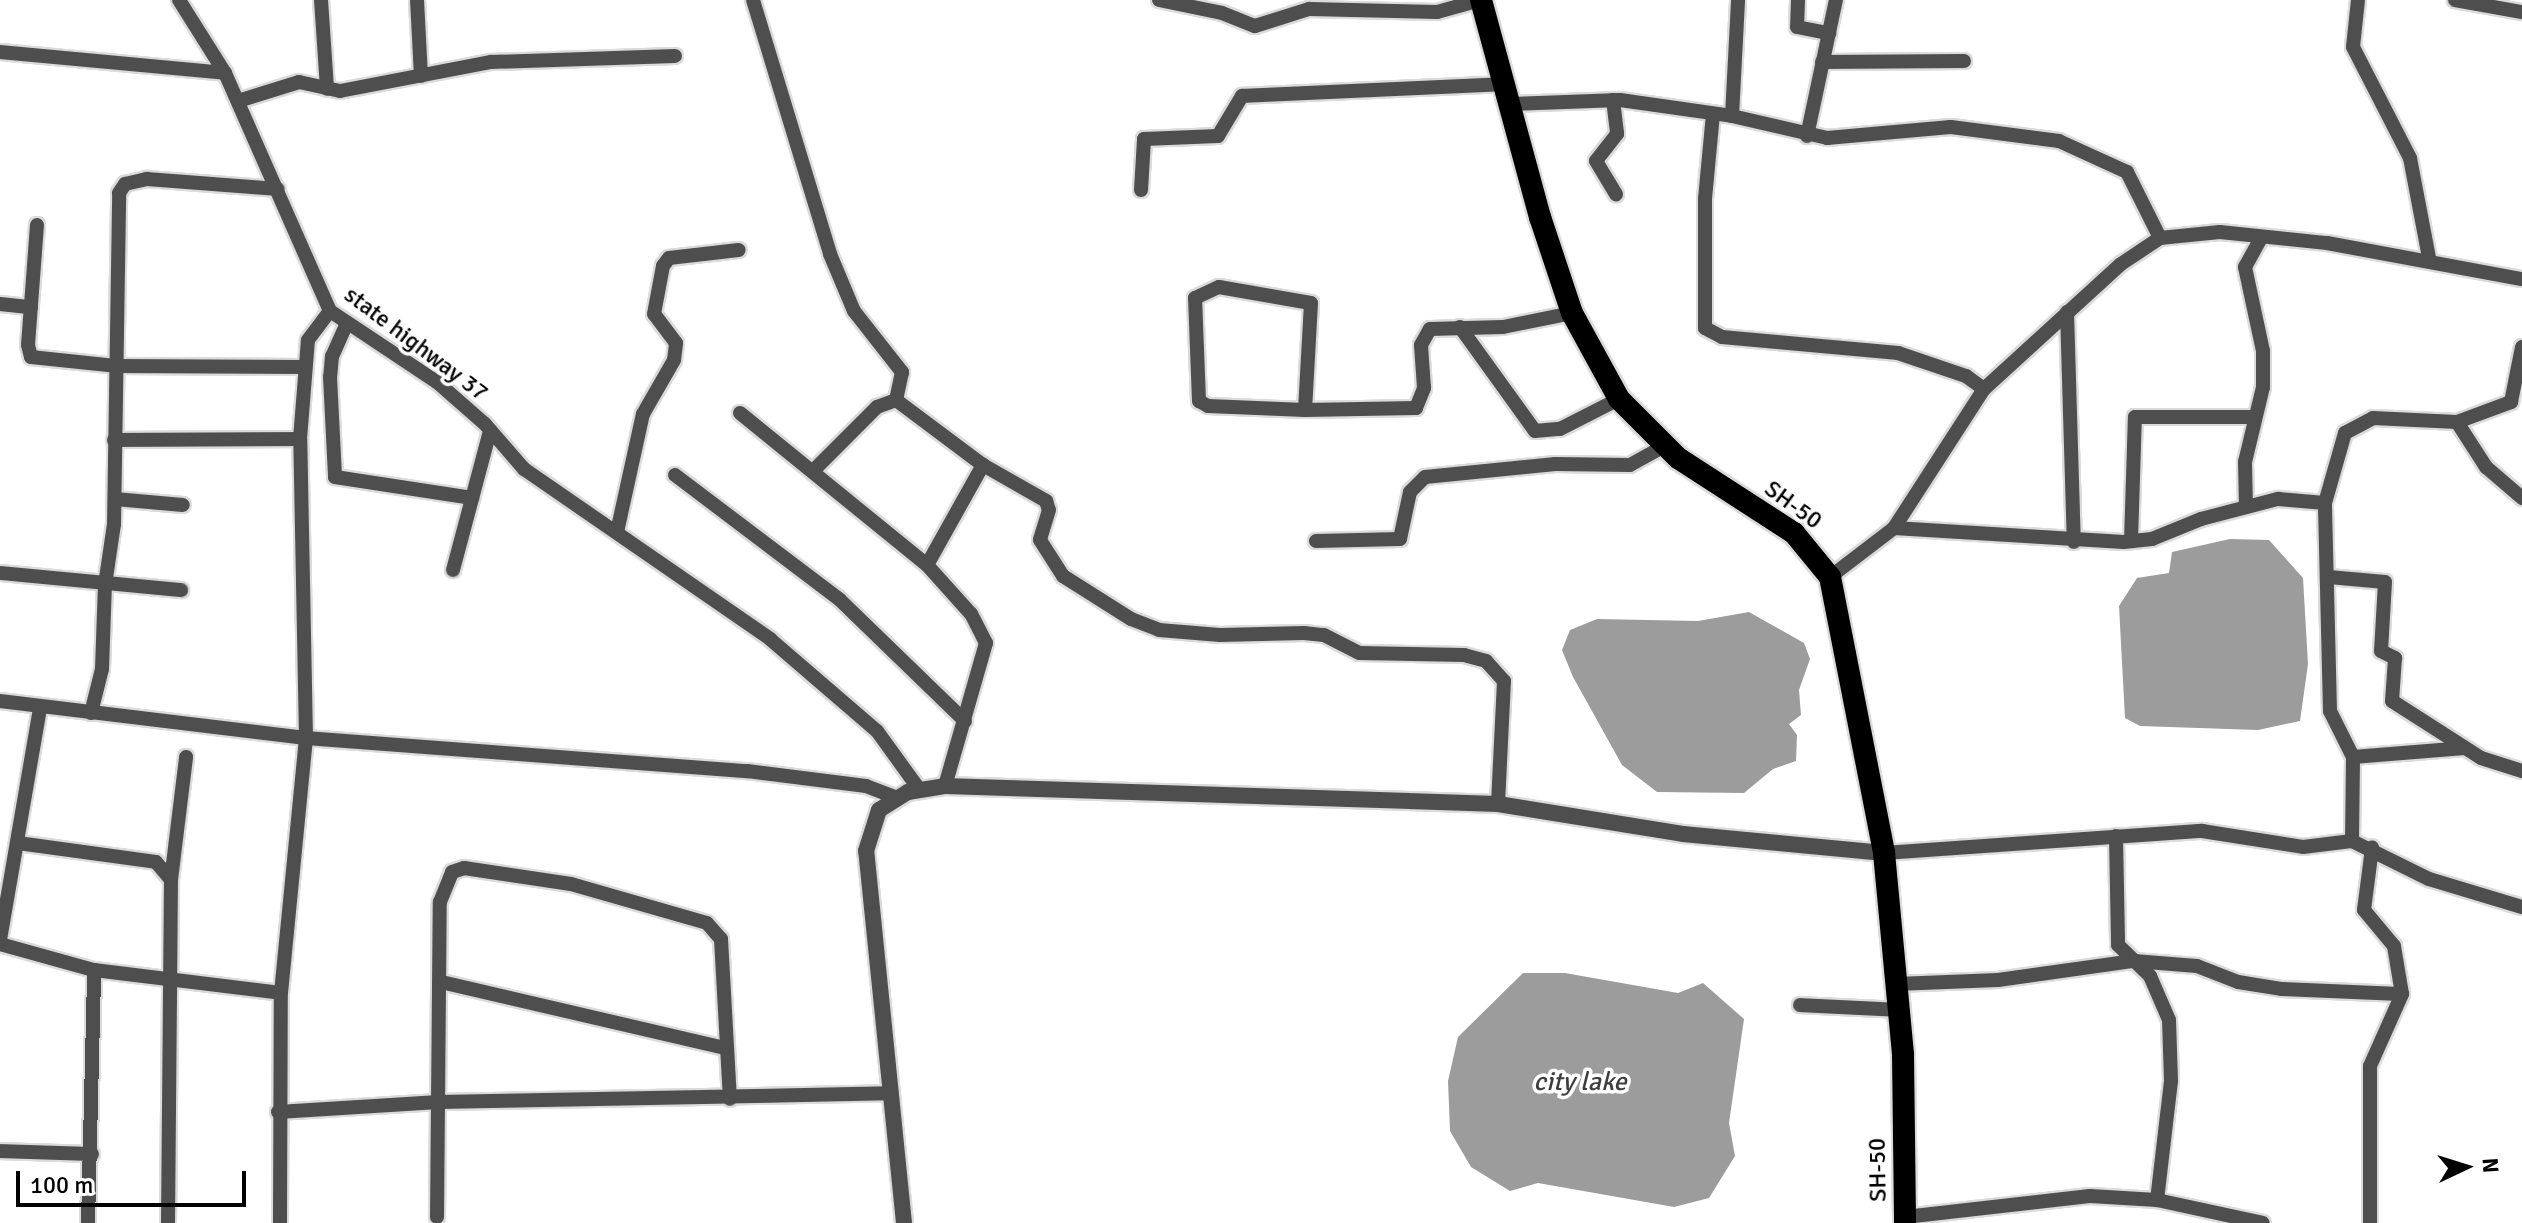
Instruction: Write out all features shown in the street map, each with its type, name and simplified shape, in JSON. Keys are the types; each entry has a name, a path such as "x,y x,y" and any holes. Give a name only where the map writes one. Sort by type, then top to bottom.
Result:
{"highway":[{"name":"SH-50","path":"1481,0 1540,217 1572,313 1619,399 1664,446 1794,533 1830,577 1884,853 1899,1010 1905,1220"}],"street":[{"name":"state highway 37","path":"179,0 225,73 278,189 320,296 330,311 437,382 490,431 524,469 770,639 859,713 919,789"},
{"path":"321,0 327,89"},
{"path":"417,0 421,76"},
{"path":"753,0 830,254 854,311 902,372 896,400"},
{"path":"1159,0 1222,13 1255,26 1309,9 1437,12 1481,0"},
{"path":"1732,116 1738,0"},
{"path":"1798,0 1797,27 1829,33"},
{"path":"1807,136 1836,0"},
{"path":"2358,0 2353,47 2410,158 2429,258"},
{"path":"2455,0 2522,12"},
{"path":"0,52 225,73"},
{"path":"238,101 299,82 327,89 421,76 491,62 675,56"},
{"path":"1822,62 1964,61"},
{"path":"1141,190 1144,139 1218,136 1242,96 1508,94 1613,100 1732,116 1807,136 1951,127 2059,141 2127,172 2160,238"},
{"path":"1613,100 1617,134 1596,161 1616,194"},
{"path":"1713,114 1705,214 1705,328 1722,337 1898,353 1966,376 1984,389"},
{"path":"91,713 102,669 105,585 115,499 118,210 125,184 147,179 278,189"},
{"path":"37,225 31,357 116,366 305,367"},
{"path":"1830,577 1864,555 1894,528 1984,389 2121,264 2160,238 2193,232 2261,238 2429,258 2522,279"},
{"path":"2246,507 2245,462 2263,387 2263,351 2245,267 2261,238"},
{"path":"617,532 643,414 674,360 676,343 654,314 663,266 669,258 739,250"},
{"path":"1305,410 1311,303 1219,287 1195,298 1199,401 1208,406 1305,410 1416,408 1424,388 1424,335 1438,327 1503,327 1572,313"},
{"path":"0,304 31,307"},
{"path":"280,1223 278,1112 281,993 306,738 300,439 308,340 330,311"},
{"path":"2067,312 2074,542"},
{"path":"347,323 338,338 330,377 335,477 472,498"},
{"path":"1460,327 1535,431 1560,429 1619,399"},
{"path":"2352,841 2353,757 2330,711 2325,503 2345,433 2373,418 2457,422 2516,403 2522,347"},
{"path":"896,400 983,465 1046,501 1049,510 1040,540 1063,576 1131,619 1159,630 1220,635 1304,633 1324,635 1359,653 1464,655 1486,661 1504,681 1498,804"},
{"path":"813,471 877,407 896,400"},
{"path":"740,413 927,565 984,631 984,659 945,786"},
{"path":"2131,541 2135,417 2255,417"},
{"path":"2457,422 2486,467 2522,498"},
{"path":"453,570 490,431"},
{"path":"114,440 300,439"},
{"path":"1316,541 1400,539 1410,492 1425,477 1555,464 1630,465 1664,446"},
{"path":"927,565 983,465"},
{"path":"675,475 850,608 965,721"},
{"path":"115,499 183,505"},
{"path":"1894,528 2074,542 2131,541 2152,539 2278,499 2325,503"},
{"path":"0,573 181,590"},
{"path":"2329,577 2385,582 2381,651 2395,658 2392,701 2466,748 2522,771"},
{"path":"0,701 306,738 747,771 866,786 895,797"},
{"path":"40,708 0,942 94,970 281,993"},
{"path":"2353,757 2466,748"},
{"path":"168,1223 173,981 171,880 186,757"},
{"path":"904,1223 866,851 879,810 895,797 919,789 945,786 1498,804 1683,834 1884,853 2202,831 2303,847 2352,841 2372,848 2429,879 2522,907"},
{"path":"2116,836 2118,945 2150,976 2169,1020 2171,1081 2157,1200"},
{"path":"18,843 156,862 171,880"},
{"path":"2370,1223 2370,1066 2402,994 2394,946 2364,910 2372,848"},
{"path":"437,1217 440,902 452,872 464,868 571,884 707,923 721,939 724,1048 730,1099"},
{"path":"1896,984 1998,980 2134,961 2197,966 2238,982 2282,989 2402,994"},
{"path":"88,1223 94,970"},
{"path":"441,982 724,1048"},
{"path":"1800,1005 1899,1010"},
{"path":"278,1112 439,1102 730,1099 889,1093"},
{"path":"0,1151 92,1154"},
{"path":"1905,1220 2090,1196 2157,1200 2263,1223"}],"water":[{"path":"2230,539 2269,540 2303,578 2308,664 2300,721 2258,730 2140,726 2125,718 2119,606 2137,578 2169,573 2172,552"},
{"path":"1749,612 1804,643 1810,659 1799,690 1801,715 1789,724 1797,735 1796,761 1773,769 1744,793 1657,792 1622,765 1573,677 1562,650 1570,630 1597,619 1698,621"},
{"name":"city lake","path":"1523,973 1565,973 1678,993 1703,983 1744,1019 1729,1123 1735,1156 1709,1198 1674,1207 1538,1183 1510,1191 1471,1167 1450,1131 1448,1081 1458,1037"}]}
